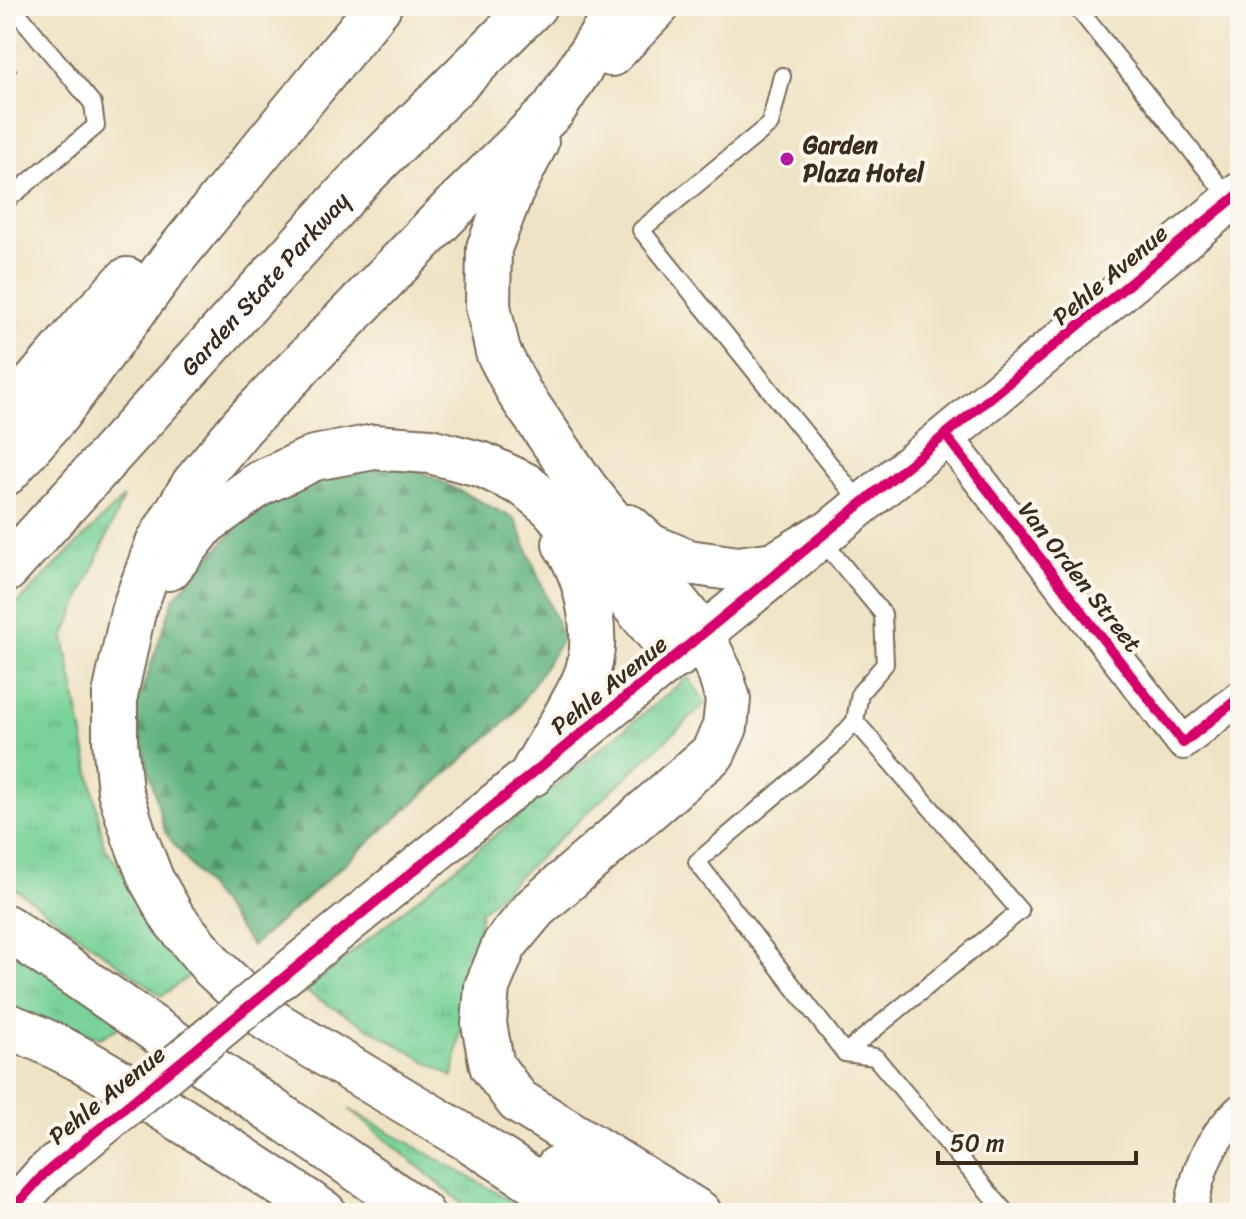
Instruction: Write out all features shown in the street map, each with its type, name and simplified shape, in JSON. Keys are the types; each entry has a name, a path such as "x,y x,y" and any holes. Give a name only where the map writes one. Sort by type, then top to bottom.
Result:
{"highway":[{"path":"6,473 57,415 170,262 379,6"},
{"name":"Garden State Parkway","path":"6,570 361,178 534,6"},
{"path":"621,6 553,110 510,194 489,248 488,306 498,352 520,394 689,646"},
{"path":"584,1213 470,1140 269,1020 213,967 173,918 151,879 120,791 115,695 133,612 158,543 194,484 242,426 453,208 657,6"},
{"path":"6,417 90,319 314,84"},
{"path":"115,695 140,626 167,571 205,523 259,484 314,458 374,447 430,451 483,465 525,485 552,507 689,646 720,673 728,699 725,727 713,753 535,908 505,944 487,987 484,1024 492,1066 518,1101 699,1213"},
{"path":"483,465 550,522 573,557 588,598 592,635 585,678 532,774"},
{"path":"585,488 650,546 688,562 738,569 776,564 820,537"},
{"path":"6,927 421,1213"},
{"path":"6,1025 32,1034 101,1070 223,1145 278,1189 324,1213"},
{"path":"470,1140 547,1162 636,1213"}],"street":[{"name":"Pehle Avenue","path":"9,1213 44,1174 1236,197"},
{"name":"Van Orden Street","path":"946,436 1183,743 1240,697"},
{"path":"1191,1213 1194,1185 1204,1157 1240,1111"}],"lane":[{"path":"6,201 96,126 93,104 12,6"},
{"path":"1076,6 1236,197"},
{"path":"782,76 770,124 641,230 861,503"},
{"path":"820,537 883,614 885,664 860,693 855,721 833,746 697,862 845,1053 875,1057 1006,1213"},
{"path":"845,1053 1020,911 855,721"}],"green space":[{"path":"402,462 515,519 563,638 513,715 252,946 165,832 134,714 174,598 265,495"},
{"path":"123,498 64,637 104,846 194,972 162,996 6,882 6,615"},
{"path":"688,677 706,703 481,911 453,1077 305,991"},
{"path":"6,939 125,1024 100,1038 6,1012"},
{"path":"349,1109 533,1213 474,1213"}],"building":[{"path":"6,58 16,70 6,79"}],"cycle path":[{"path":"9,1213 44,1174 1240,193"},
{"path":"946,436 1183,743 1240,697"}],"place":[{"name":"Garden Plaza Hotel","path":"787,159"}]}
